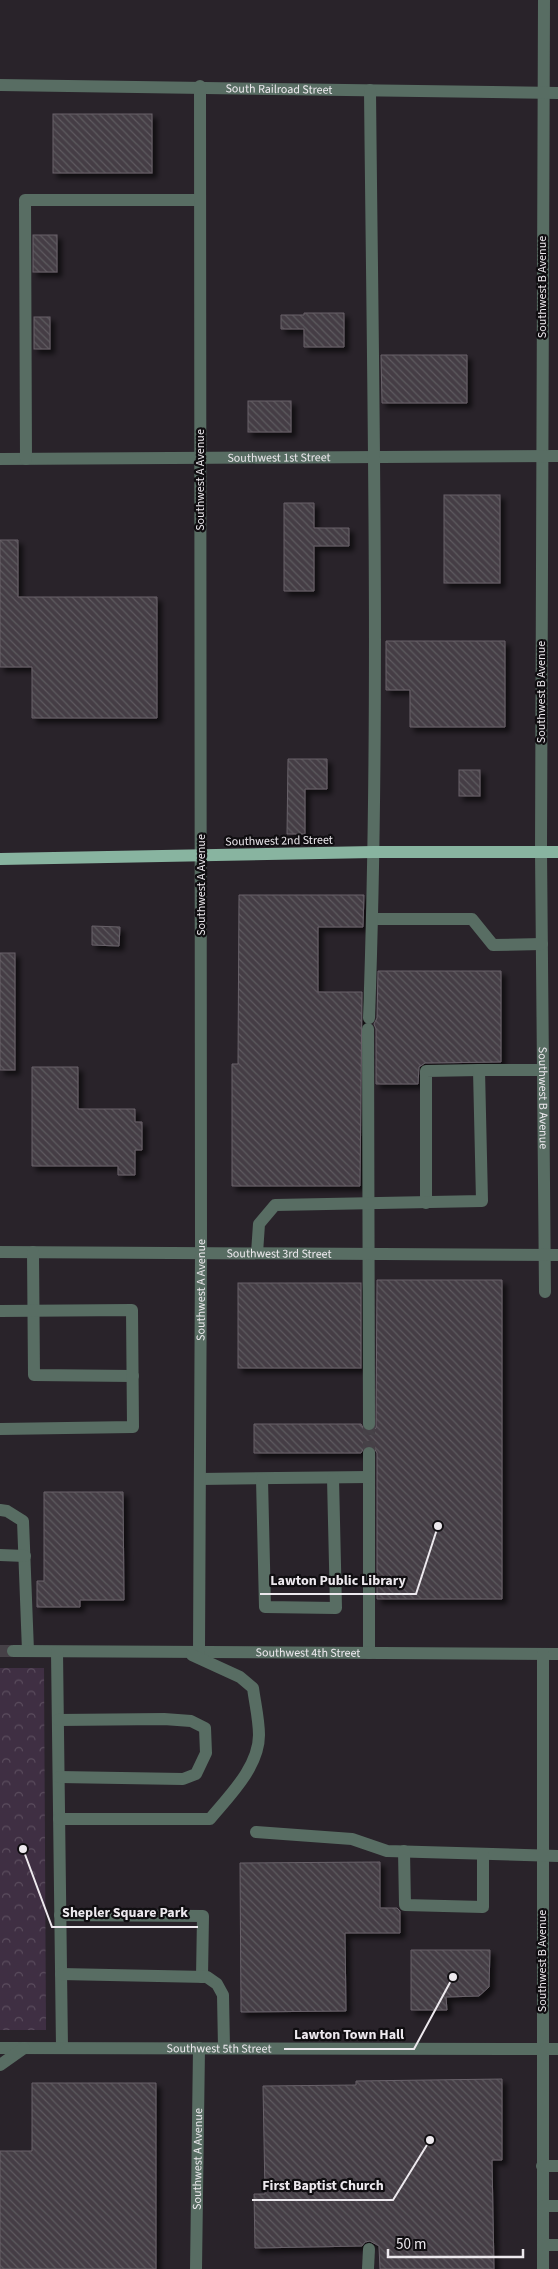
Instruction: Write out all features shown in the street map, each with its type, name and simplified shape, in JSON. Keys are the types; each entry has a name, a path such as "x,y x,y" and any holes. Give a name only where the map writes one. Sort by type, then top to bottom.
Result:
{"main road":[{"name":"Southwest 2nd Street","path":"0,859 201,857 373,852 558,852"}],"street":[{"name":"Southwest B Avenue","path":"544,0 541,852 546,1292"},
{"name":"South Railroad Street","path":"0,84 558,93"},
{"name":"Southwest A Avenue","path":"193,1652 200,1479 200,86"},
{"path":"369,1424 367,1204 368,1023 373,852 374,457 370,90"},
{"path":"26,459 25,200 200,200"},
{"name":"Southwest 1st Street","path":"0,459 558,456"},
{"path":"372,919 472,919 493,945 542,944"},
{"path":"257,1253 259,1224 275,1205 482,1201 479,1070"},
{"path":"426,1203 426,1071 543,1070"},
{"name":"Southwest 3rd Street","path":"0,1252 558,1255"},
{"path":"33,1252 34,1376 133,1376"},
{"path":"0,1311 132,1310 133,1376 133,1427 0,1429"},
{"path":"369,1453 369,1653"},
{"path":"200,1479 369,1477"},
{"path":"262,1479 265,1608 336,1608 333,1478"},
{"path":"0,1510 7,1511 23,1521 28,1651"},
{"path":"0,1555 25,1556"},
{"name":"Southwest 4th Street","path":"13,1651 558,1654"},
{"path":"57,1652 62,2048"},
{"path":"59,1819 210,1819 232,1792 254,1760 260,1736 253,1688 240,1677 193,1652"},
{"name":"Southwest B Avenue","path":"543,1654 541,1856 543,2269"},
{"path":"58,1720 164,1720 191,1722 204,1728 206,1753 196,1774 183,1779 58,1777"},
{"path":"256,1832 352,1839 388,1851 558,1856"},
{"path":"404,1851 405,1905 483,1906 483,1854"},
{"path":"60,1915 203,1916 202,1977"},
{"path":"61,1974 207,1977 217,1984 223,1995 224,2048"},
{"name":"Southwest 5th Street","path":"0,2048 558,2049"},
{"path":"0,2065 24,2048"},
{"name":"Southwest A Avenue","path":"196,2269 199,2048"},
{"path":"542,2166 558,2166"},
{"path":"543,2206 558,2206"},
{"path":"543,2245 558,2245"},
{"path":"368,2249 368,2269"}],"green space":[{"path":"0,1668 44,1668 46,2030 0,2030"}],"building":[{"path":"53,114 152,114 152,173 53,173"},
{"path":"33,235 57,235 57,272 33,272"},
{"path":"304,313 344,313 344,347 304,347 304,329 281,329 281,315 304,315"},
{"path":"34,317 50,317 50,349 34,349"},
{"path":"381,355 467,355 467,403 382,403"},
{"path":"248,401 291,401 291,432 248,432"},
{"path":"444,495 500,495 500,583 444,583"},
{"path":"284,503 314,503 314,528 349,528 349,546 314,546 314,591 284,591"},
{"path":"0,540 18,540 18,597 157,597 157,718 32,718 32,667 0,667"},
{"path":"386,641 505,641 505,727 410,727 410,690 386,690"},
{"path":"288,759 327,759 327,789 305,789 305,834 287,834"},
{"path":"459,770 480,770 480,796 459,796"},
{"path":"239,895 364,895 363,927 318,927 318,992 362,992 360,1186 232,1186 232,1064 238,1064"},
{"path":"92,926 120,927 119,946 92,945"},
{"path":"0,953 15,953 15,1070 0,1070"},
{"path":"378,971 501,971 501,1062 425,1063 419,1067 418,1084 376,1084 376,1029 374,1024 377,1018"},
{"path":"32,1067 78,1067 78,1109 135,1109 135,1122 142,1122 142,1150 135,1150 135,1175 118,1175 118,1166 32,1166"},
{"path":"377,1280 502,1280 502,1599 377,1599 377,1453 373,1446 365,1446 361,1453 254,1453 254,1424 361,1424 365,1431 370,1432 376,1428"},
{"path":"238,1283 361,1283 361,1368 238,1368"},
{"path":"44,1492 123,1492 124,1600 80,1600 80,1607 37,1607 37,1581 44,1581"},
{"path":"380,1862 380,1908 397,1908 400,1911 400,1933 345,1933 346,2011 241,2012 240,1863"},
{"path":"411,1950 490,1950 489,1987 479,1996 446,1997 447,2010 411,2010"},
{"path":"502,2079 502,2160 492,2160 494,2269 380,2269 379,2246 370,2241 365,2242 362,2246 255,2248 254,2194 265,2194 263,2086 356,2085 356,2081"},
{"path":"32,2083 156,2083 156,2269 0,2269 0,2151 32,2151"}],"tunnel":[{"path":"369,1424 369,1453"},
{"path":"0,1651 13,1651"}],"place":[{"name":"Lawton Public Library","path":"438,1526"},
{"name":"Shepler Square Park","path":"23,1849"},
{"name":"Lawton Town Hall","path":"453,1977"},
{"name":"First Baptist Church","path":"430,2140"}]}
